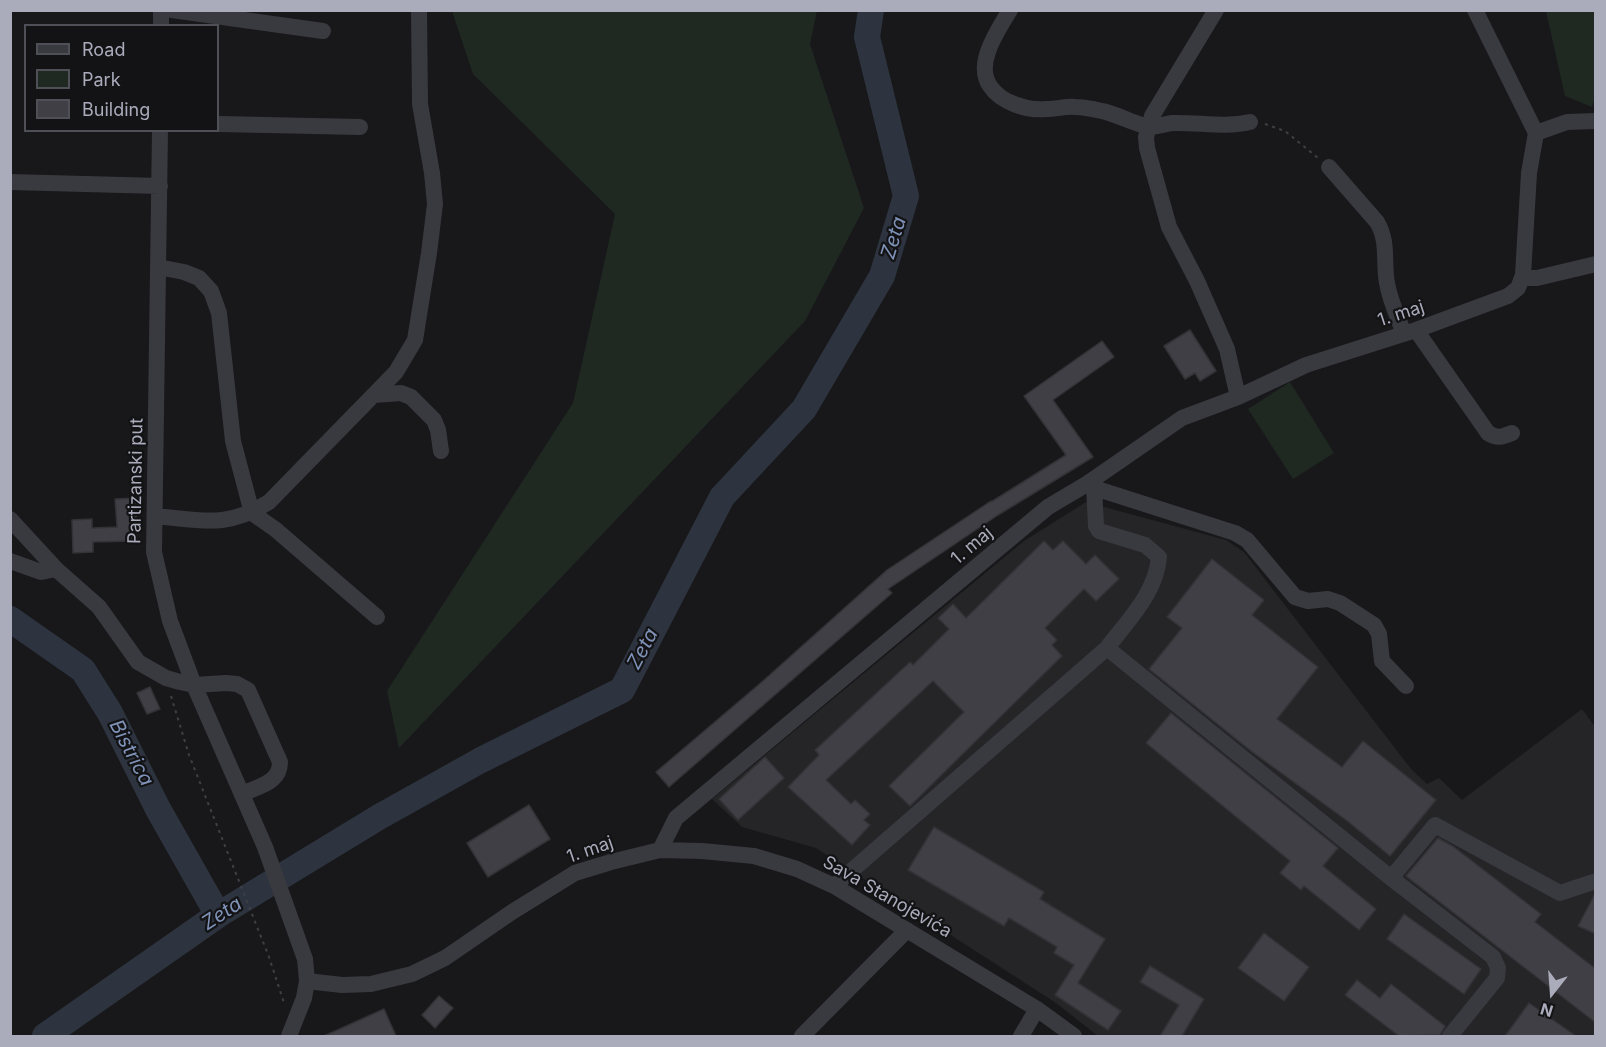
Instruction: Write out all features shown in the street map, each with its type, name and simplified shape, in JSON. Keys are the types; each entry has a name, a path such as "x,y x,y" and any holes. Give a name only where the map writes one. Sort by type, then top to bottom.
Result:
{"street":[{"path":"172,10 323,31"},
{"path":"155,516 218,521 252,513 269,502 396,372 415,340 435,204 420,104 419,10"},
{"path":"1010,10 990,42 985,75 989,86 999,95 1023,107 1038,110 1073,106 1094,109 1125,117 1148,127 1172,123 1232,126 1250,122"},
{"path":"1216,10 1166,91 1148,127 1147,148 1169,227 1197,281 1227,349 1238,397"},
{"path":"1475,10 1536,133 1529,173 1522,278 1537,278 1596,264"},
{"path":"1536,133 1567,122 1596,121"},
{"path":"219,124 360,127"},
{"name":"Partizanski put","path":"160,132 154,552 170,621 194,685 265,847 302,946 307,981"},
{"path":"1329,167 1383,232 1386,282 1390,299 1410,332 1488,433 1494,437 1512,433"},
{"path":"10,182 160,186"},
{"path":"158,267 184,272 199,278 211,291 219,314 233,441 252,513 275,529 377,617"},
{"name":"1. maj","path":"307,981 342,985 371,984 412,974 445,958 512,912 575,873 660,850 676,818 1048,507 1089,486 1182,418 1238,397 1306,365 1410,332 1509,296 1518,288 1522,278"},
{"path":"374,395 400,393 411,397 434,420 441,451"},
{"path":"834,886 1107,648 1152,588 1158,573 1159,557 1145,545 1099,531 1096,526 1089,486 1235,533 1247,540 1295,597 1308,601 1328,599 1340,603 1374,624 1379,634 1382,661 1406,686"},
{"path":"10,519 56,569 99,607 138,662 166,678 194,685 237,684 248,690 280,762 280,771 276,778 242,794"},
{"path":"10,561 41,572 56,569"},
{"path":"1107,648 1391,878 1493,957 1498,968 1497,978 1450,1036"},
{"path":"1391,878 1435,825 1560,893 1596,881"},
{"name":"Sava Stanojevića","path":"660,850 754,856 797,869 834,886 907,930 1037,1009 1074,1036"},
{"path":"802,1036 907,930"},
{"path":"291,1032 304,998 307,981"},
{"path":"1021,1036 1037,1009"}],"path":[{"path":"1250,122 1285,131 1329,167"},
{"path":"166,678 189,755 269,957 291,1032"}],"shaded area":[{"path":"1086,502 1226,540 1244,552 1411,769 1427,784 1439,778 1462,800 1582,709 1596,728 1595,1036 1098,1036 1056,1003 816,848 742,827 712,799 1024,541"}],"green space":[{"path":"452,11 817,11 810,44 864,208 805,321 399,748 387,691 573,403 615,214 473,74"},
{"path":"1546,11 1595,11 1596,94 1592,107 1565,96"},
{"path":"1290,382 1334,453 1293,479 1248,409"}],"building":[{"path":"1190,330 1216,371 1200,381 1195,373 1185,379 1164,346"},
{"path":"1102,341 1114,357 1053,400 1093,457 998,515 888,589 892,593 669,787 656,772 763,681 887,570 991,501 1066,455 1024,396"},
{"path":"136,498 137,541 93,542 93,552 73,553 72,520 92,519 92,528 117,527 115,499"},
{"path":"1044,541 1053,550 1063,541 1086,564 1095,555 1119,579 1096,601 1084,589 1045,628 1057,640 1052,645 1062,656 910,806 889,786 964,712 933,681 826,780 851,804 855,800 870,814 864,820 870,825 852,845 788,787 819,755 815,750 910,662 913,665 949,629 938,618 953,604 966,618"},
{"path":"1212,559 1264,600 1252,615 1318,667 1277,719 1342,767 1363,741 1436,800 1390,856 1346,820 1251,751 1149,669 1182,628 1167,617"},
{"path":"150,687 160,709 147,714 137,693"},
{"path":"1171,713 1338,848 1323,866 1376,909 1359,930 1304,886 1301,890 1280,873 1290,861 1146,743"},
{"path":"765,757 784,778 738,820 719,799"},
{"path":"529,805 550,839 488,877 467,843"},
{"path":"934,827 1044,892 1040,899 1105,939 1078,983 1121,1011 1108,1030 1055,995 1074,965 1054,953 1057,947 1009,918 1004,926 908,870"},
{"path":"1438,838 1454,847 1541,914 1535,922 1596,969 1596,1023 1406,876"},
{"path":"1596,892 1596,934 1578,926"},
{"path":"1404,914 1481,969 1464,994 1387,939"},
{"path":"1264,933 1309,967 1284,1001 1238,968"},
{"path":"1150,966 1204,999 1182,1036 1160,1036 1179,1005 1140,982"},
{"path":"1357,980 1380,998 1391,984 1445,1026 1440,1035 1399,1036 1345,995"},
{"path":"439,996 453,1008 435,1028 422,1015"},
{"path":"1529,1003 1576,1036 1505,1036"},
{"path":"384,1009 396,1036 324,1036"}],"waterway":[{"name":"Zeta","path":"45,1036 218,915 379,817 481,760 622,690 722,497 804,409 882,276 906,196 867,37 871,10"},
{"name":"Bistrica","path":"10,619 83,670 110,713 158,809 218,915"}]}
